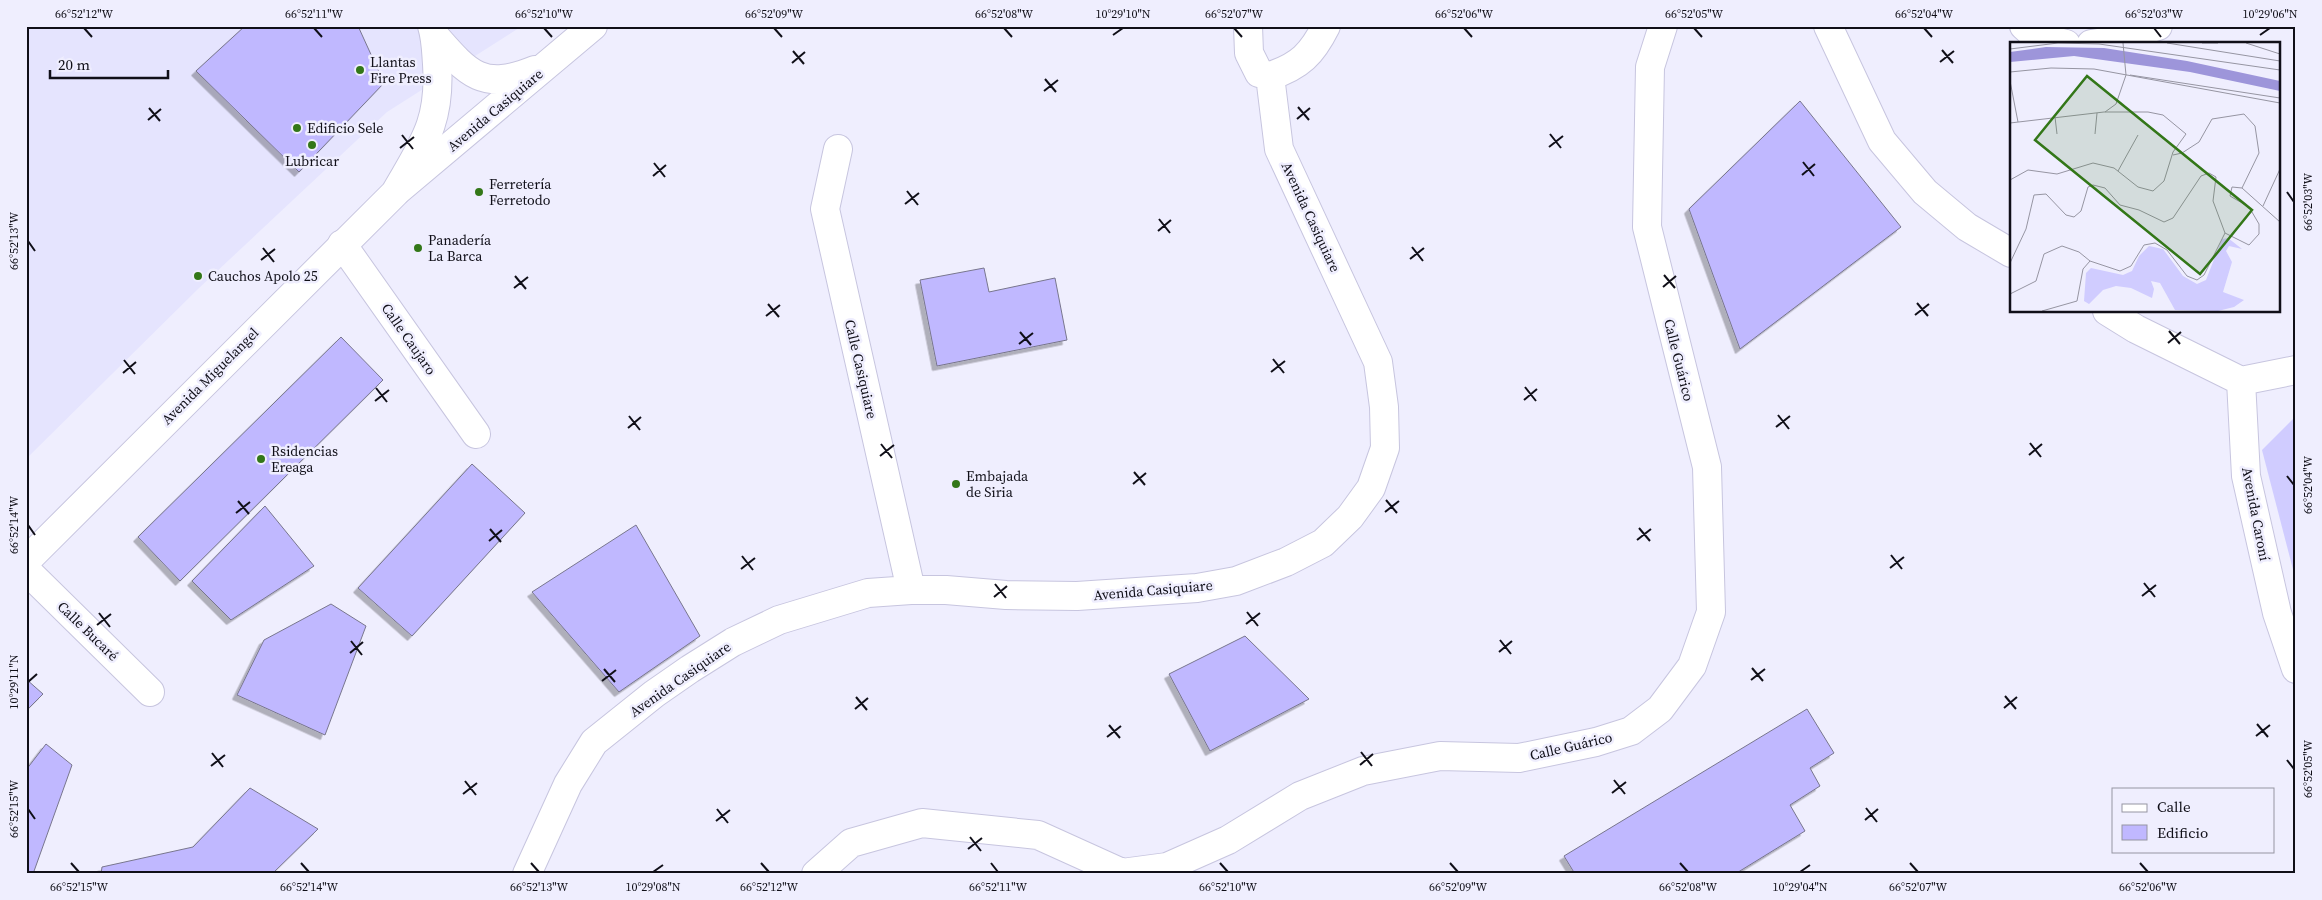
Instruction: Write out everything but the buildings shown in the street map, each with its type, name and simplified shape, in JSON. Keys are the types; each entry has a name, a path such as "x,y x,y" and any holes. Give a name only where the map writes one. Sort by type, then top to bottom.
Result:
{"street":[{"name":"Avenida Casiquiare","path":"395,193 593,26"},
{"path":"1248,26 1249,53 1259,73 1270,76 1302,61 1318,44 1326,26"},
{"name":"Calle Guárico","path":"816,874 851,843 922,824 1038,835 1122,873 1167,867 1228,840 1300,796 1363,771 1440,756 1519,758 1596,742 1631,731 1660,709 1692,666 1711,612 1707,467 1646,227 1650,67 1663,26"},
{"path":"1828,26 1882,141 1925,192 1967,227 2010,252"},
{"path":"2024,26 2036,37 2057,42"},
{"path":"2104,42 2158,26"},
{"path":"434,31 455,60 476,74 493,81 513,79 550,64"},
{"path":"395,193 427,137 436,111 439,89 434,31"},
{"name":"Avenida Casiquiare","path":"527,874 568,784 594,742 654,694 732,642 779,620 868,593 946,590 1006,595 1077,596 1198,588 1236,581 1286,562 1323,543 1350,516 1371,488 1385,448 1384,407 1378,362 1279,148 1270,76"},
{"name":"Calle Casiquiare","path":"838,149 824,209 911,590"},
{"name":"Avenida Miguelangel","path":"26,561 395,193"},
{"name":"Calle Caujaro","path":"342,244 476,434"},
{"path":"2109,312 2136,329 2241,381 2296,370"},
{"name":"Avenida Caroní","path":"2241,381 2246,476 2276,613 2296,670"},
{"name":"Calle Bucaré","path":"26,570 150,692"}],"shaded area":[{"path":"26,26 522,26 387,112 198,289 26,459"},
{"path":"2296,416 2296,581 2262,450"}],"place":[{"name":"Llantas Fire Press","path":"360,70"},
{"name":"Edificio Sele","path":"297,128"},
{"name":"Lubricar","path":"312,145"},
{"name":"Ferretería Ferretodo","path":"479,192"},
{"name":"Panadería La Barca","path":"418,248"},
{"name":"Cauchos Apolo 25","path":"198,276"},
{"name":"Rsidencias Ereaga","path":"261,459"},
{"name":"Embajada de Siria","path":"956,484"}]}
